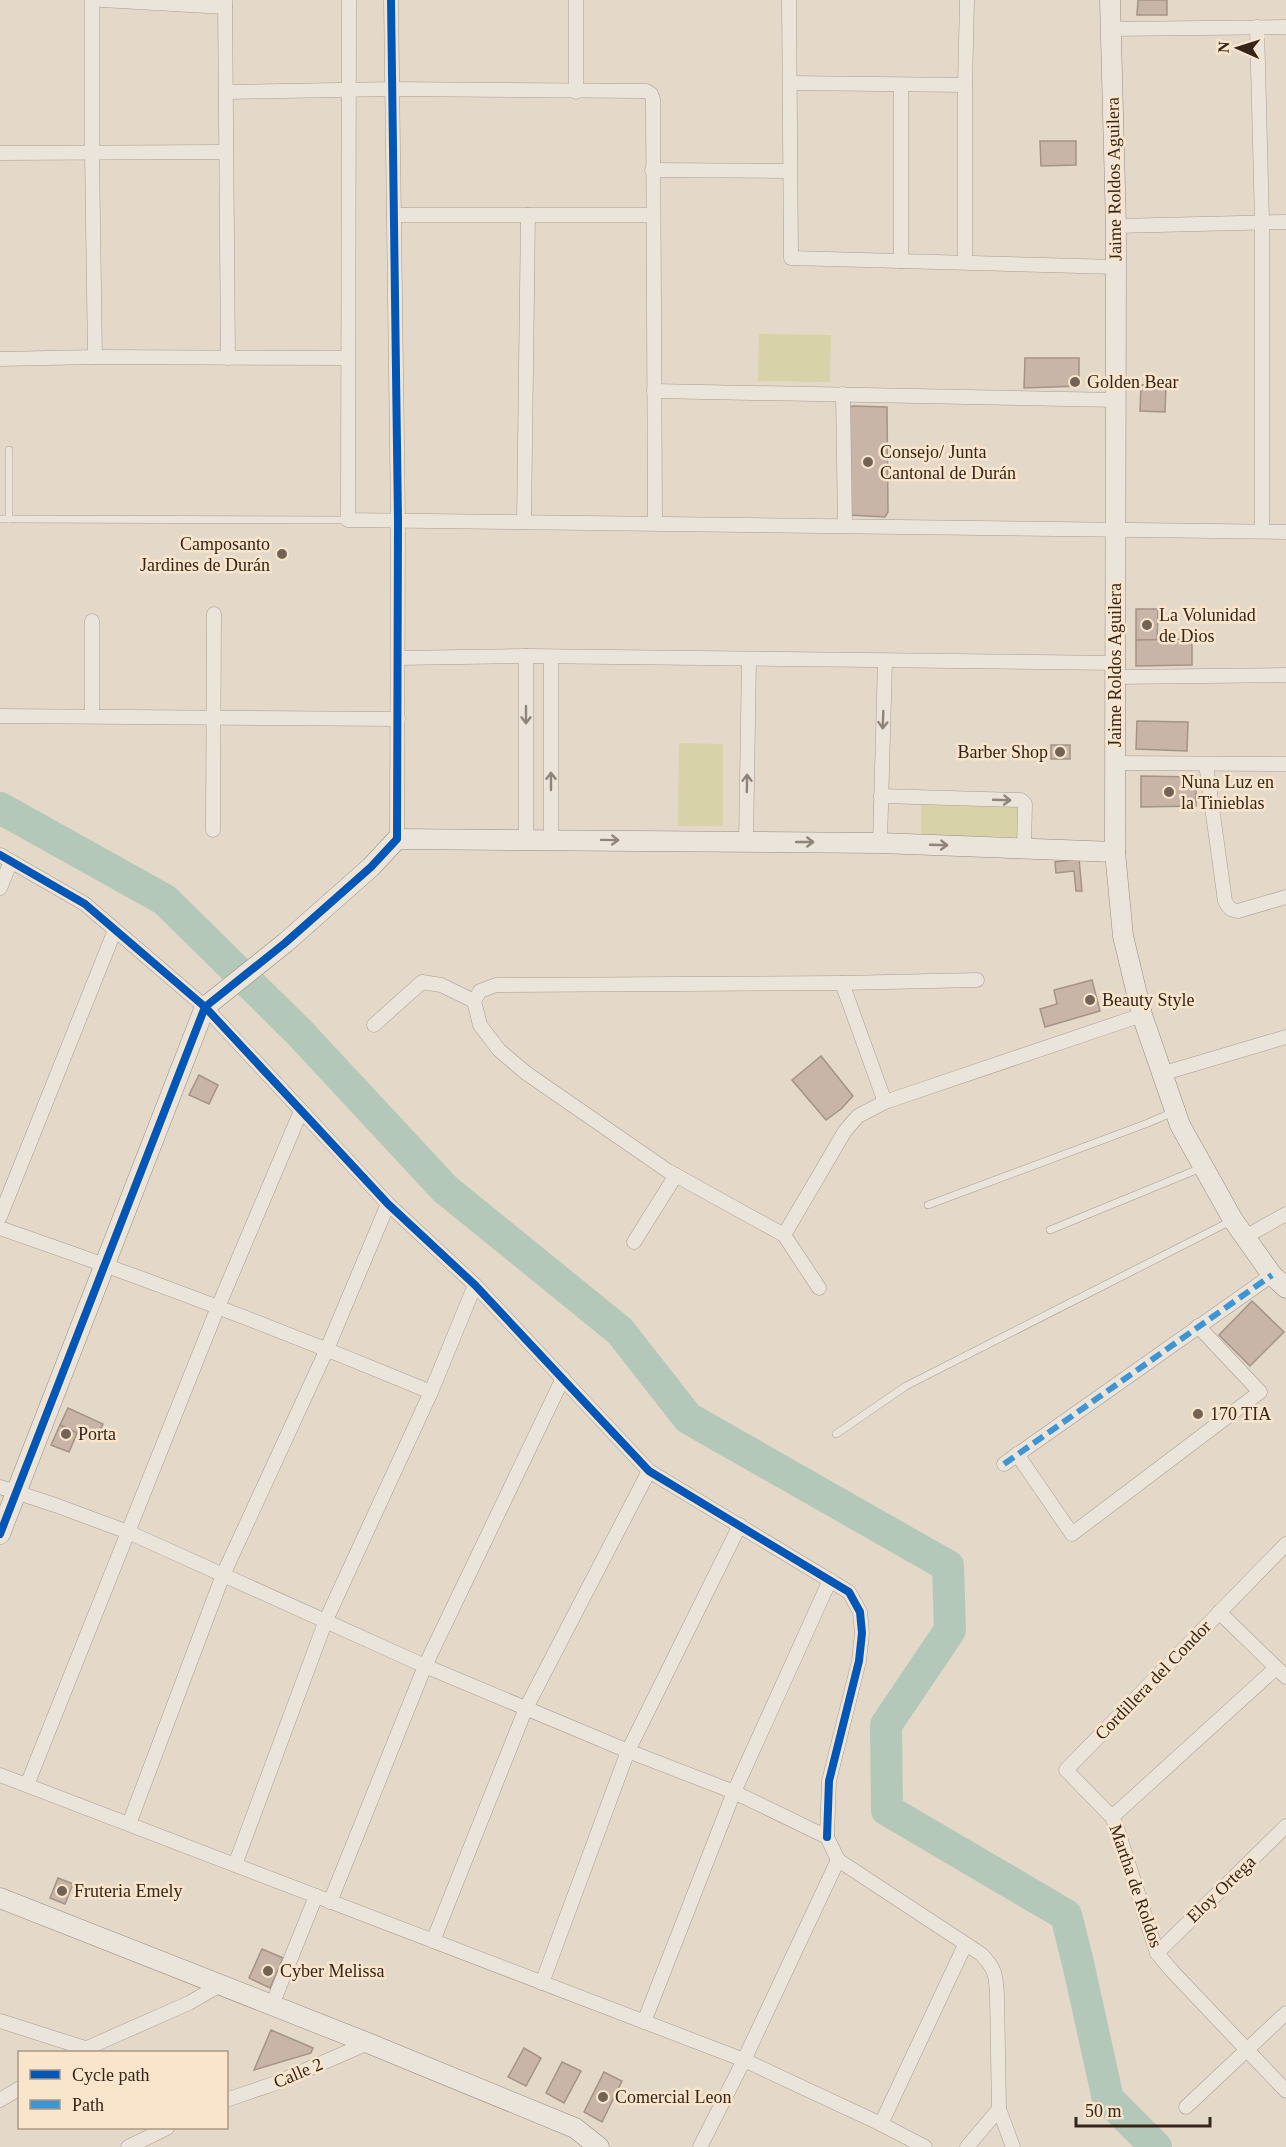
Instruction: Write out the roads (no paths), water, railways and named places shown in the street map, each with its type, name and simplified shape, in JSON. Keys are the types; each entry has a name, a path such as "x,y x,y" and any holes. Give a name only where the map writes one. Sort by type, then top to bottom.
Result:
{"street":[{"path":"92,0 95,357"},
{"path":"102,0 225,4 228,358"},
{"path":"349,0 348,520 1286,532"},
{"path":"0,1534 8,1490 106,1264 210,1003 285,943 371,867 396,839 398,520 391,0"},
{"path":"576,0 576,92"},
{"path":"789,0 791,258 1116,267"},
{"path":"965,262 967,0"},
{"name":"Jaime Roldos Aguilera","path":"1110,0 1116,226 1115,852 1123,936 1142,1015 1180,1125 1233,1220 1279,1281"},
{"path":"1257,27 1262,222 1262,531"},
{"path":"1111,29 1286,27"},
{"path":"790,83 965,84"},
{"path":"901,85 901,261"},
{"path":"226,92 392,89 646,91 651,94 653,99 655,523"},
{"path":"0,153 226,152"},
{"path":"652,170 790,171"},
{"path":"394,215 653,215"},
{"path":"524,522 528,215"},
{"path":"1116,226 1286,222"},
{"path":"0,359 348,358"},
{"path":"654,391 1116,400"},
{"path":"843,394 845,526"},
{"path":"213,830 214,614"},
{"path":"92,621 92,716"},
{"path":"398,658 526,656 885,661 1286,675"},
{"path":"526,656 526,839"},
{"path":"551,657 551,839"},
{"path":"746,842 749,660"},
{"path":"880,843 885,661"},
{"path":"0,716 398,719"},
{"path":"1115,763 1286,764"},
{"path":"1206,764 1218,856 1228,907 1238,910 1286,897"},
{"path":"881,796 1021,800 1025,804 1024,849"},
{"path":"396,839 880,843 1115,852"},
{"path":"0,888 5,858 85,904 210,1003 301,1111 388,1204 475,1286 649,1471 849,1592 860,1612 862,1634 860,1661 829,1781 827,1837 838,1860 981,1954 992,1965 996,1977 999,2109 1013,2147"},
{"path":"0,1217 115,930"},
{"path":"819,1288 784,1235 676,1175 526,1073 499,1050 480,1025 474,1001 480,991 496,985 977,980"},
{"path":"374,1025 423,982 441,985 474,1001"},
{"path":"842,983 885,1102"},
{"path":"784,1235 845,1131 858,1116 885,1102 1142,1015"},
{"path":"1161,1074 1286,1037"},
{"path":"27,1785 218,1307 301,1111"},
{"path":"634,1242 676,1175"},
{"path":"129,1824 223,1575 327,1349 388,1204"},
{"path":"1245,1237 1286,1214"},
{"path":"0,1228 106,1264 327,1349 431,1392"},
{"path":"1004,1464 1198,1326 1279,1281"},
{"path":"235,1865 326,1620 431,1392 475,1286"},
{"path":"1017,1454 1072,1534 1260,1392 1198,1326"},
{"path":"330,1902 425,1666 562,1378"},
{"path":"433,1941 526,1708 649,1471"},
{"path":"8,1490 128,1532 425,1666 628,1751 734,1792 827,1837"},
{"path":"542,1983 628,1751 740,1526"},
{"name":"Cordillera del Condor","path":"1112,1817 1066,1770 1286,1544"},
{"path":"644,2022 734,1792 830,1580"},
{"path":"1220,1612 1281,1672"},
{"name":"Martha de Roldos","path":"1281,1672 1112,1817 1157,1953 1286,2091"},
{"path":"0,1775 744,2060 926,2147"},
{"name":"Eloy Ortega","path":"1157,1953 1286,1826"},
{"path":"700,2147 744,2060 838,1860"},
{"path":"272,2005 316,1896"},
{"path":"0,1898 368,2043 575,2128 599,2147"},
{"path":"881,2124 965,1945"},
{"path":"0,2021 82,2050 189,2003 219,1985"},
{"path":"1186,2107 1286,2013"},
{"name":"Calle 2","path":"228,2099 276,2083 368,2043"},
{"path":"0,2100 18,2089"},
{"path":"967,2147 999,2109"},
{"path":"128,2147 163,2129"}],"lane":[{"path":"9,450 9,519"},
{"path":"0,519 348,520"},
{"path":"928,1205 1175,1111"},
{"path":"1050,1230 1204,1167"},
{"path":"836,1434 906,1386 1233,1220"}],"waterway":[{"path":"0,808 165,900 299,1032 445,1189 620,1331 688,1418 948,1566 950,1630 886,1725 887,1810 1066,1915 1108,2099 1156,2147"}],"place":[{"name":"Golden Bear","path":"1075,382"},
{"name":"Consejo/ Junta Cantonal de Durán","path":"868,462"},
{"name":"Camposanto Jardines de Durán","path":"282,554"},
{"name":"La Volunidad de Dios","path":"1147,625"},
{"name":"Barber Shop","path":"1060,752"},
{"name":"Nuna Luz en la Tinieblas","path":"1169,792"},
{"name":"Beauty Style","path":"1090,1000"},
{"name":"170 TIA","path":"1198,1414"},
{"name":"Porta","path":"66,1434"},
{"name":"Fruteria Emely","path":"62,1891"},
{"name":"Cyber Melissa","path":"268,1971"},
{"name":"Comercial Leon","path":"603,2097"}]}
